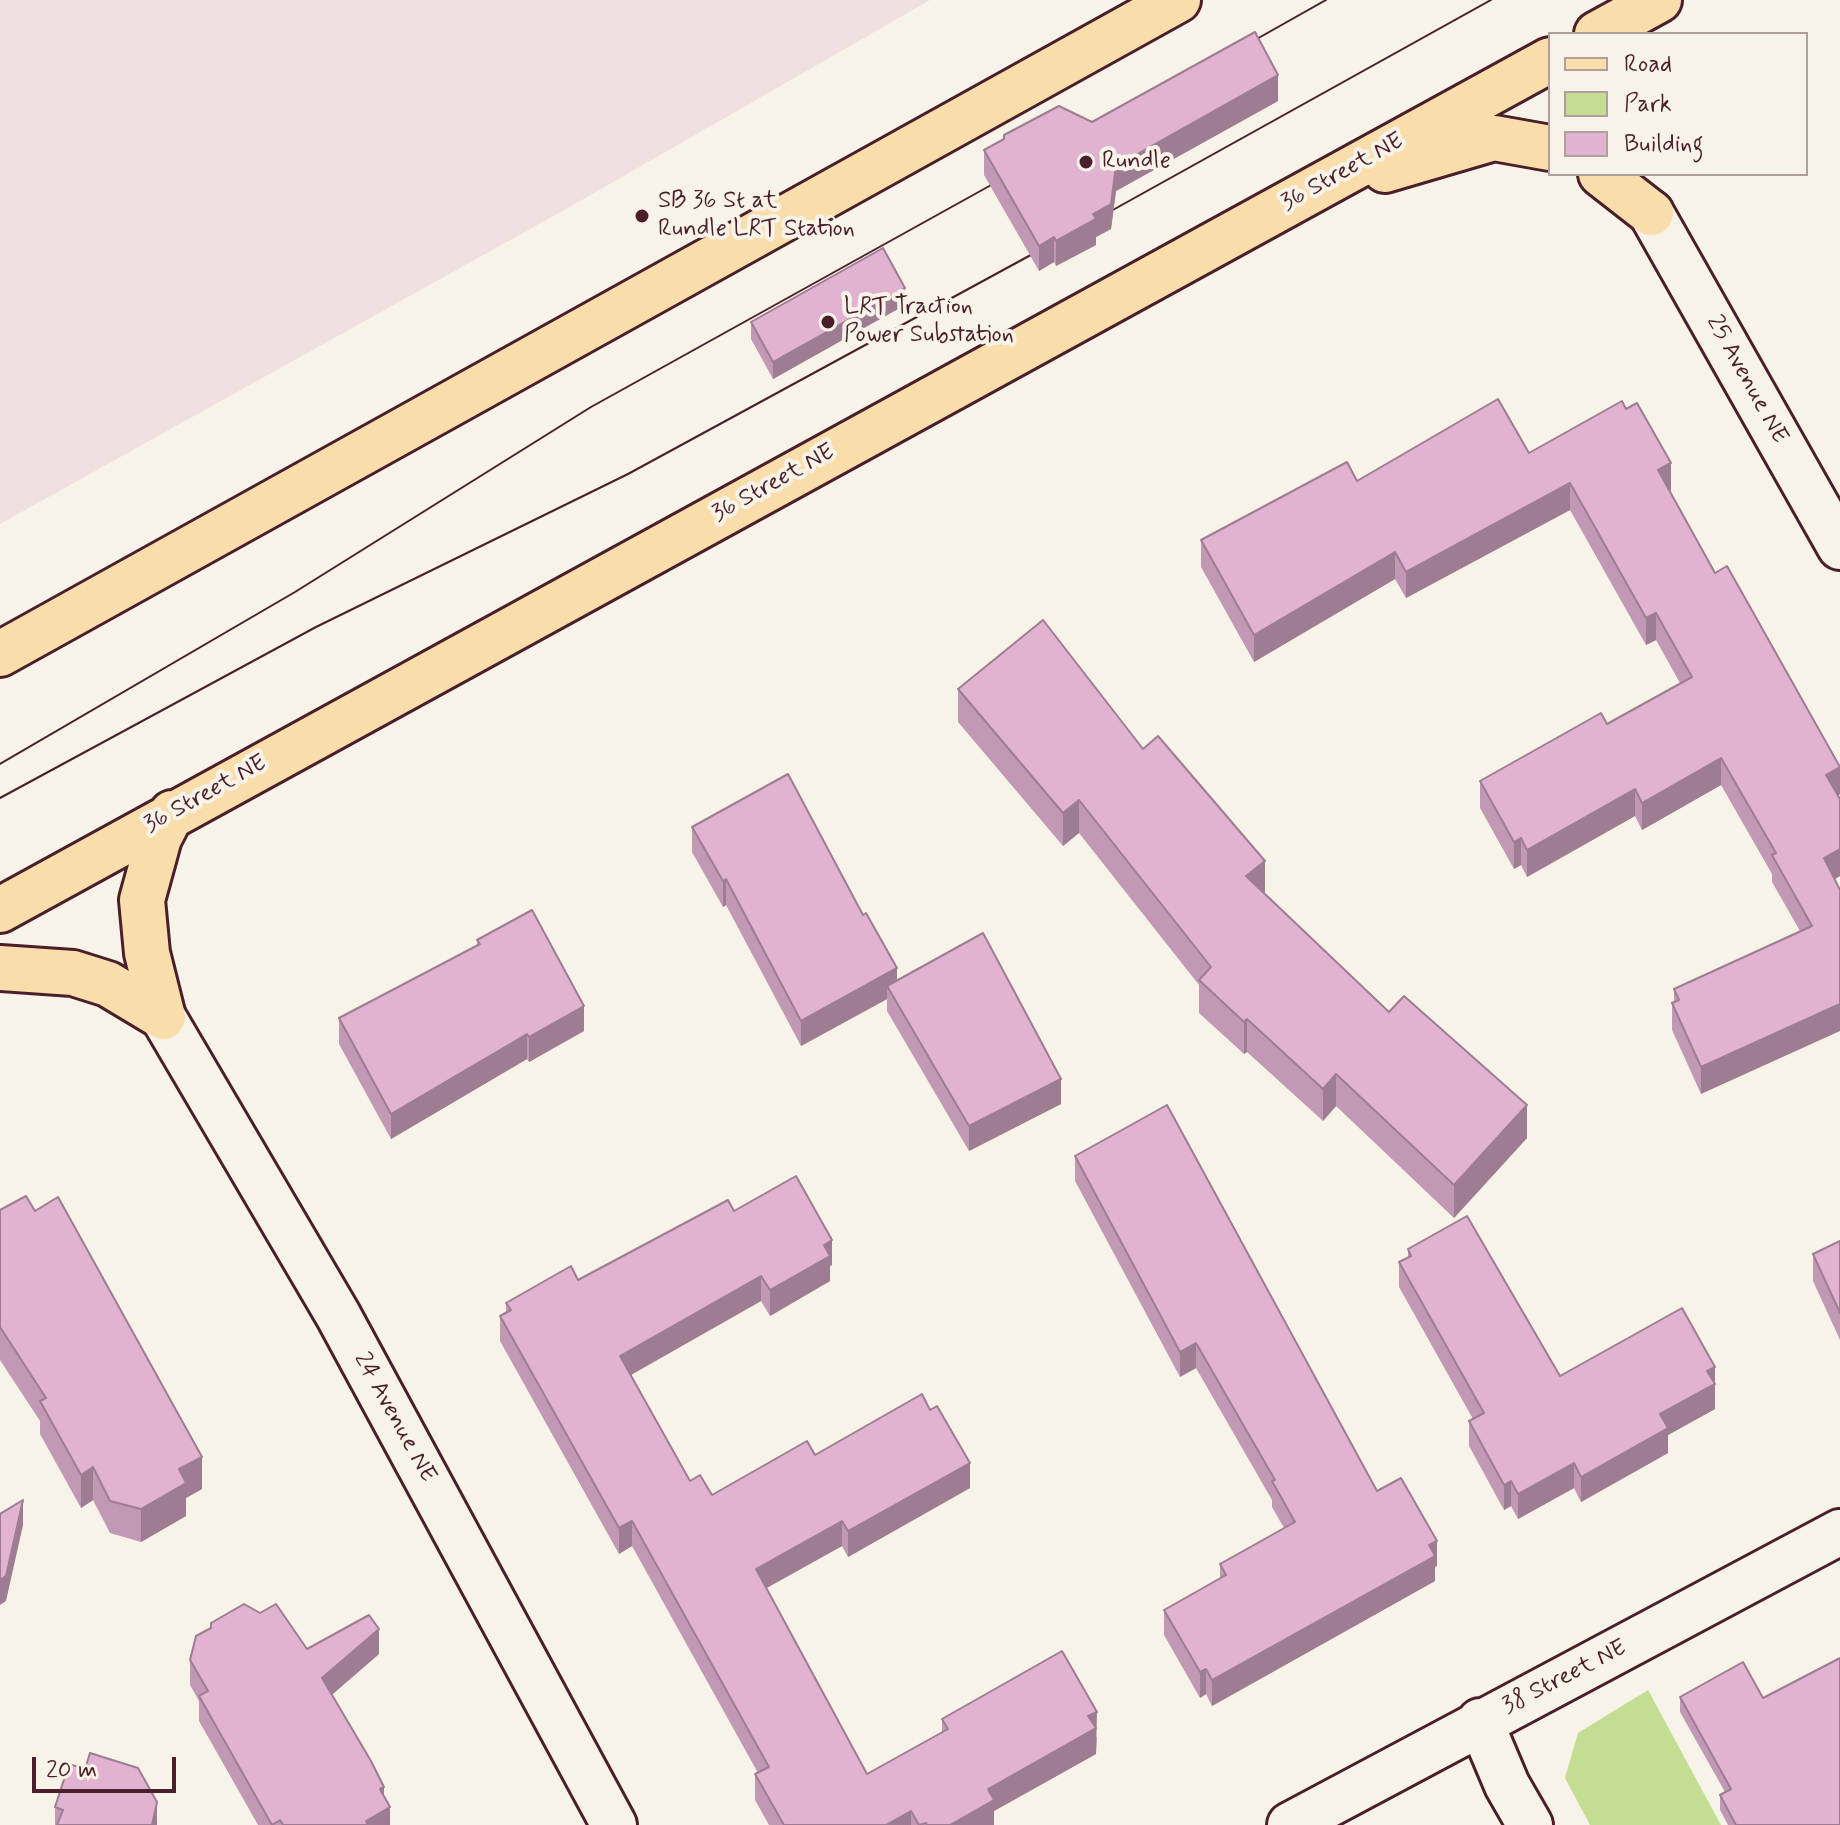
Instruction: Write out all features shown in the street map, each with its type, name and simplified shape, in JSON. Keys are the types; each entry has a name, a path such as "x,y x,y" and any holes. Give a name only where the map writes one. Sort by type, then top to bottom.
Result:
{"main road":[{"path":"0,654 1178,0"},
{"path":"1601,32 1659,0"},
{"path":"1654,32 1669,0"},
{"name":"36 Street NE","path":"0,910 1548,61"},
{"path":"1306,193 1494,138 1548,148"},
{"path":"1606,176 1648,194"},
{"path":"163,1017 147,953 142,900 159,838 172,813"},
{"path":"0,968 73,973 97,980 163,1017"}],"street":[{"name":"25 Avenue NE","path":"1648,194 1840,547"},
{"name":"24 Avenue NE","path":"163,1017 338,1315 614,1825"},
{"name":"38 Street NE","path":"1290,1825 1480,1721 1840,1532"},
{"path":"1480,1721 1507,1785 1530,1825"}],"shaded area":[{"path":"0,0 930,0 575,204 0,524"}],"green space":[{"path":"1648,1690 1721,1825 1590,1825 1565,1778 1578,1733"}],"building":[{"name":"Rundle","path":"1255,32 1278,75 1116,166 1111,204 1093,214 1096,219 1056,241 1054,237 1039,246 984,150 1004,139 1004,135 1059,106 1092,122"},
{"name":"LRT Traction Power Substation","path":"883,248 905,288 773,362 751,322"},
{"path":"1498,399 1529,453 1622,401 1626,409 1637,403 1671,463 1658,470 1715,573 1727,566 1840,767 1826,775 1840,799 1840,849 1824,858 1840,890 1840,1004 1701,1067 1672,1003 1679,1000 1674,989 1812,926 1772,855 1776,853 1721,758 1642,803 1635,789 1527,850 1521,838 1514,842 1480,781 1601,713 1607,724 1692,677 1656,613 1646,618 1570,483 1406,572 1395,552 1254,635 1201,540 1347,462 1357,481"},
{"path":"1043,620 1143,749 1158,736 1265,861 1246,876 1389,1012 1404,996 1527,1105 1454,1185 1336,1074 1323,1089 1199,980 1211,967 1079,800 1063,813 958,689"},
{"path":"788,774 863,915 866,913 897,968 801,1021 726,879 723,881 692,827"},
{"path":"532,910 584,1006 529,1037 527,1034 391,1114 339,1018 480,944 477,940"},
{"path":"983,933 1061,1079 969,1126 887,986"},
{"path":"1167,1105 1377,1491 1401,1478 1437,1541 1429,1545 1435,1556 1212,1680 1206,1669 1200,1672 1164,1610 1226,1575 1220,1564 1295,1522 1272,1481 1275,1480 1196,1343 1180,1352 1075,1156"},
{"path":"796,1176 832,1240 824,1245 830,1256 770,1290 761,1276 620,1356 690,1481 700,1475 712,1495 807,1441 815,1455 922,1394 930,1410 937,1406 970,1463 848,1531 842,1521 756,1569 867,1774 948,1729 942,1719 1062,1651 1097,1712 1088,1716 1096,1728 988,1789 994,1800 950,1825 919,1825 911,1811 886,1825 784,1825 755,1774 769,1767 632,1521 619,1528 500,1316 511,1310 506,1303 571,1266 578,1280 728,1200 734,1211"},
{"path":"26,1196 35,1211 58,1197 202,1457 179,1469 186,1483 141,1509 110,1501 93,1467 81,1475 40,1401 46,1398 0,1327 0,1210"},
{"path":"1467,1216 1560,1376 1682,1308 1715,1367 1707,1371 1715,1384 1660,1414 1668,1428 1581,1477 1574,1463 1518,1494 1511,1481 1504,1485 1469,1421 1484,1413 1399,1262 1411,1256 1408,1249"},
{"path":"1840,1241 1840,1313 1813,1254"},
{"path":"23,1500 6,1576 0,1580 0,1514"},
{"path":"244,1604 260,1613 276,1604 307,1649 369,1615 379,1629 322,1678 384,1787 380,1789 390,1807 366,1821 368,1825 283,1825 280,1820 272,1825 199,1696 208,1691 190,1660 196,1636 211,1628 211,1623"},
{"path":"1840,1658 1840,1825 1736,1825 1720,1795 1731,1789 1680,1697 1743,1662 1763,1698"},
{"path":"90,1753 138,1768 157,1802 152,1825 57,1825 63,1810 55,1807 69,1764 85,1769"}],"tram line":[{"path":"1239,49 1326,0"},
{"path":"1093,221 1491,0"},
{"path":"0,764 295,592 591,407 1011,174"},
{"path":"0,798 316,627 628,474 1051,244"}],"place":[{"name":"Rundle","path":"1086,162"},
{"name":"SB 36 St at Rundle LRT Station","path":"642,216"},
{"name":"LRT Traction Power Substation","path":"828,322"}]}
